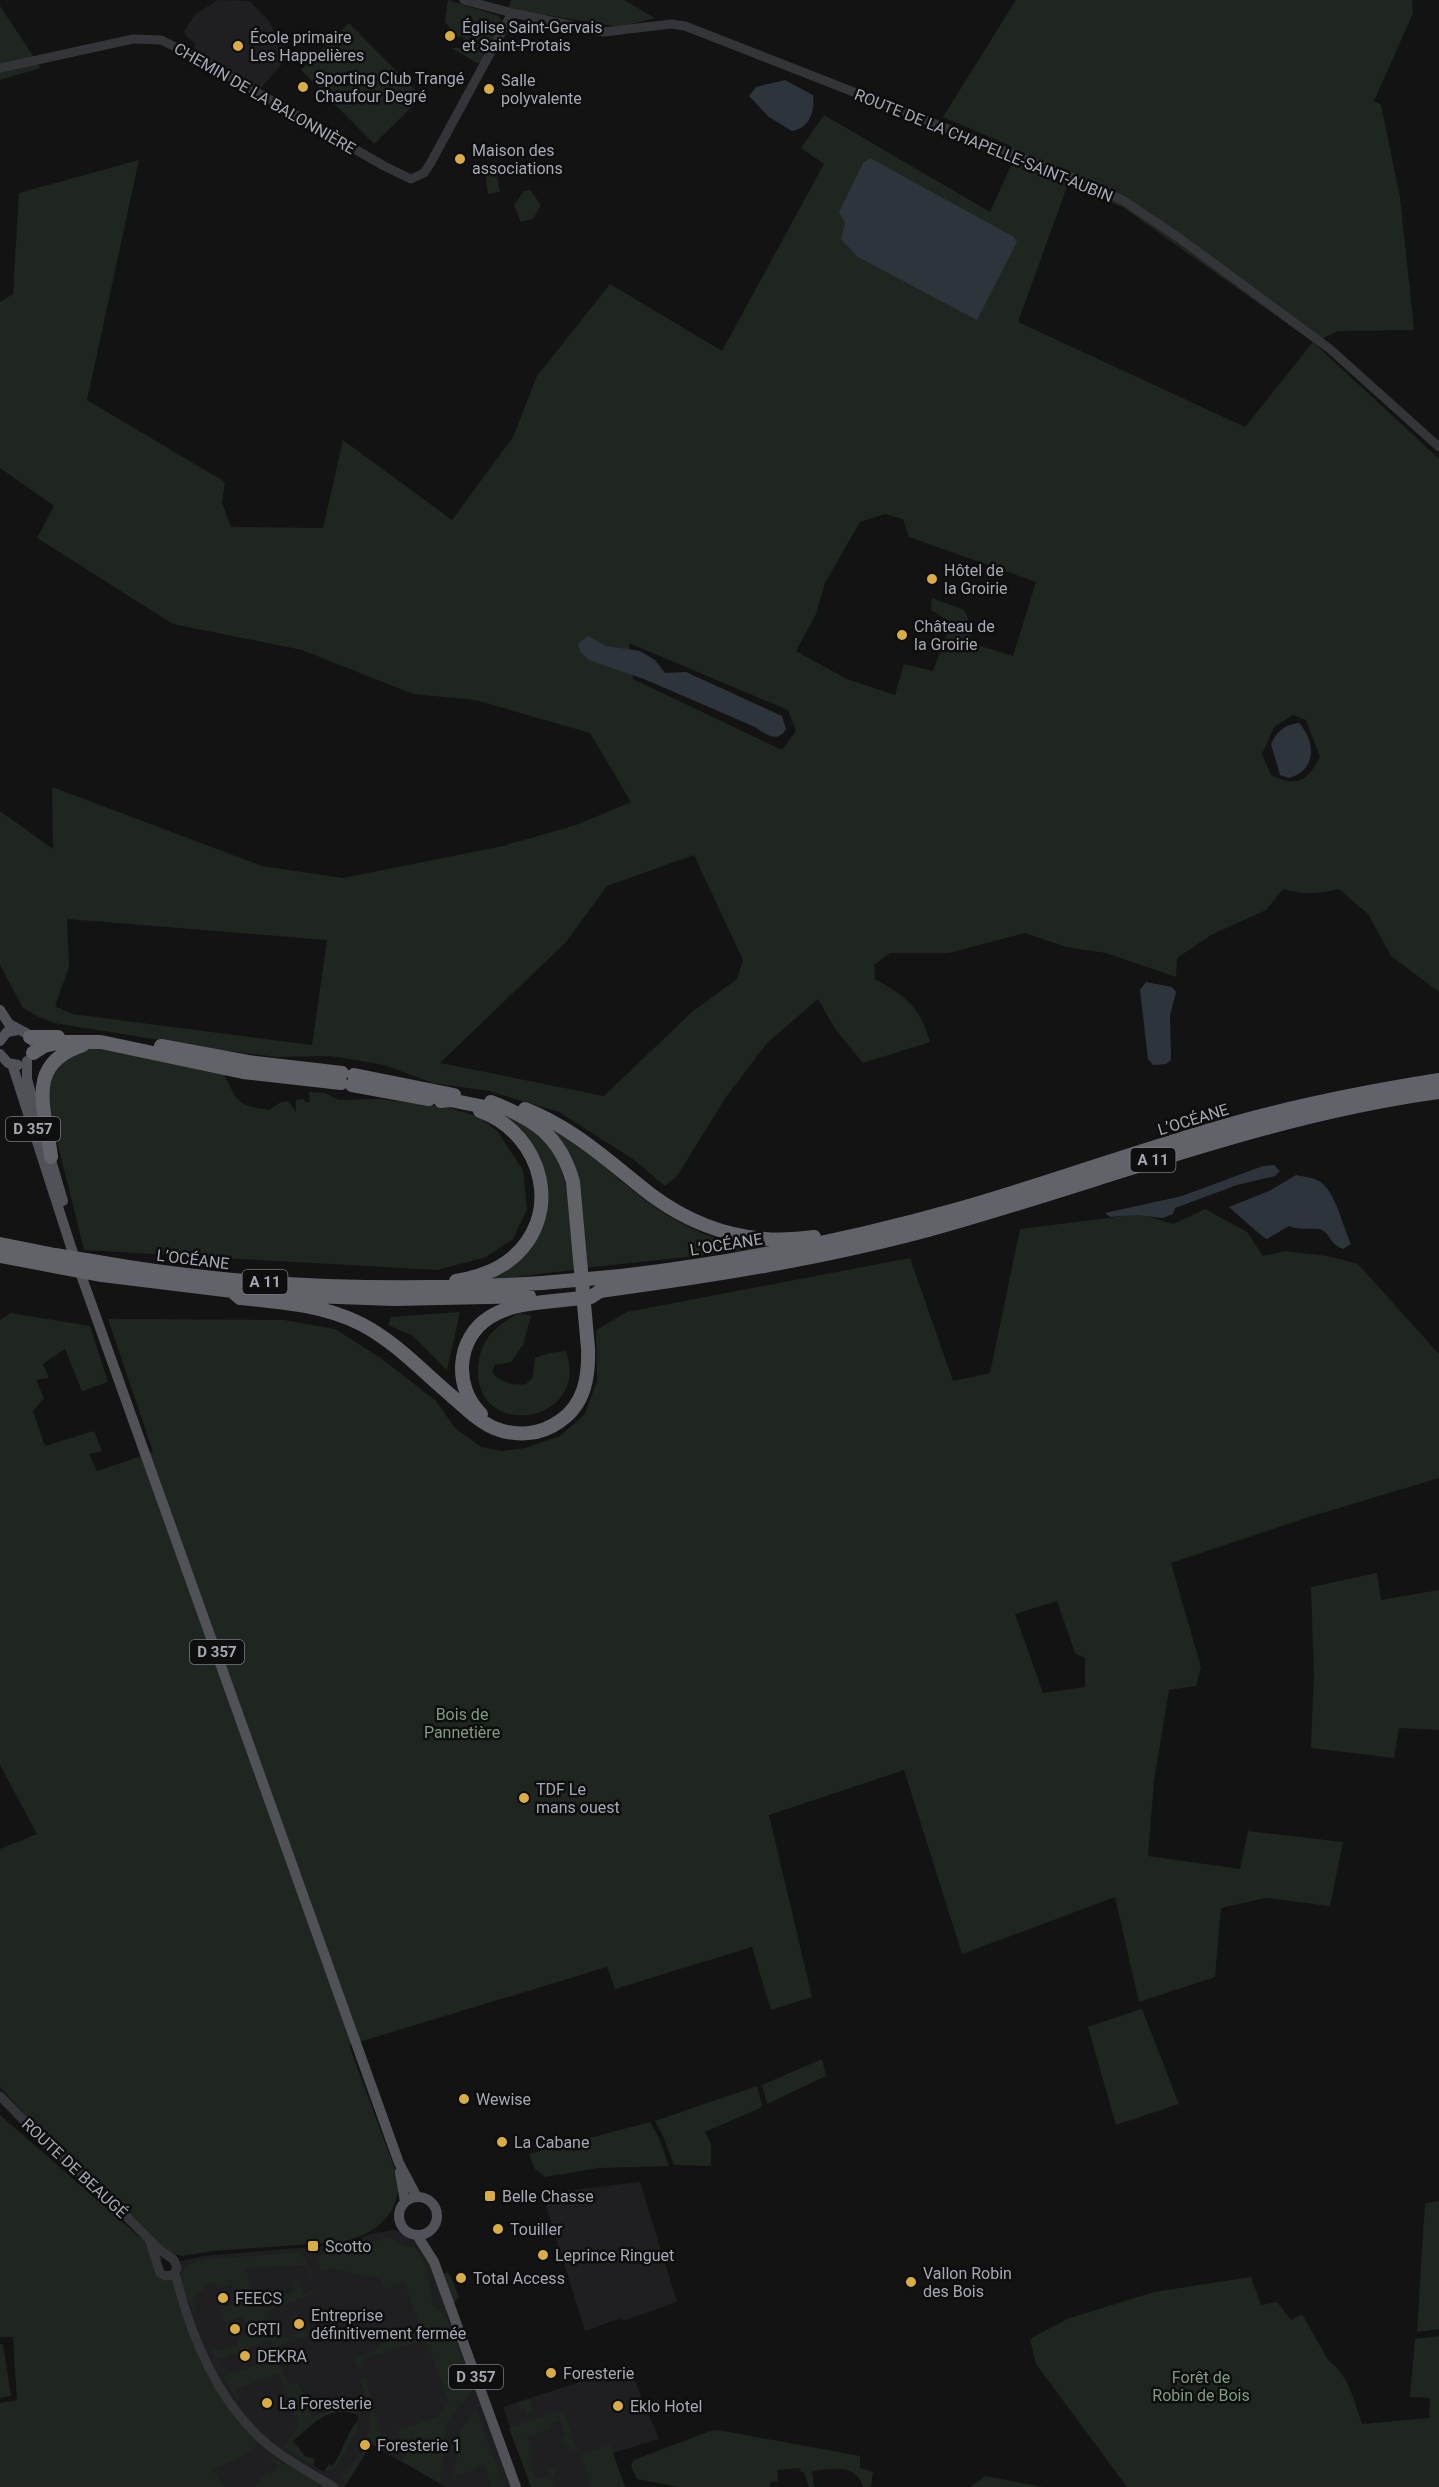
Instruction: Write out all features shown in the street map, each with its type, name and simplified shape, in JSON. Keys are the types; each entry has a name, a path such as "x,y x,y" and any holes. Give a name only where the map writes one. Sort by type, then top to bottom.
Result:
{"highway":[{"path":"30,1037 91,1035 304,1074"},
{"path":"30,1057 44,1046 61,1042 101,1042 243,1072 304,1074 347,1079 410,1091 513,1105 557,1123 591,1146 660,1201 696,1222 730,1234 755,1239 789,1240 894,1220 907,1223"},
{"path":"51,1157 42,1105 42,1091 47,1071 53,1063 70,1050 101,1042"},
{"name":"L’OCÉANE","path":"100,1268 309,1285 543,1293 621,1282 776,1253 907,1223 1251,1119 1336,1098 1439,1080"},
{"path":"410,1091 484,1113 503,1122 527,1146 540,1178 541,1204 535,1226 526,1242 508,1262 472,1278 434,1283 422,1288"},
{"name":"L’OCÉANE","path":"0,1256 57,1261 233,1292 368,1299 456,1299 600,1291 621,1282 746,1271 854,1249 969,1218 1252,1131 1350,1108 1439,1092"},
{"path":"441,1101 450,1100 500,1110 527,1122 547,1139 556,1152 563,1165 571,1195 585,1350 583,1377 579,1391 566,1412 547,1424 524,1430 499,1425 480,1413 468,1396 461,1367 464,1349 477,1328 492,1316 543,1293"},
{"path":"233,1292 240,1298 328,1311 362,1324 394,1346 469,1412 495,1428 520,1434 532,1433 557,1423 577,1404 584,1389 588,1371 573,1182 565,1160 547,1134 522,1114 491,1102"},
{"name":"L’OCÉANE","path":"0,1244 57,1261"}],"main road":[{"path":"0,1010 9,1024 30,1037 33,1044 30,1057 18,1065 5,1061 0,1054"},
{"path":"0,1039 7,1032 18,1030"},
{"name":"D 357","path":"30,1057 29,1087 45,1144 51,1157 80,1268"},
{"name":"D 357","path":"12,1064 71,1247 399,2163 417,2197"},
{"name":"D 357","path":"399,2163 405,2202"},
{"path":"417,2197 431,2202 436,2210 436,2220 430,2230 417,2235 407,2232 400,2222 400,2210 405,2202 417,2197"},
{"name":"D 357","path":"430,2230 434,2262"},
{"name":"D 357","path":"417,2235 434,2262 516,2487"}],"street":[{"path":"464,0 512,13"},
{"name":"ROUTE DE LA CHAPELLE-SAINT-AUBIN","path":"512,13 604,32 671,24 685,26 1068,175 1124,201 1178,237 1330,349 1439,447"},
{"name":"CHEMIN DE LA BALONNIÈRE","path":"0,69 133,39 161,40 198,58 411,179 418,177 430,164 512,13"},
{"name":"ROUTE DE BEAUGÉ","path":"0,2096 49,2146 170,2258"},
{"name":"ROUTE DE BEAUGÉ","path":"149,2240 159,2264"},
{"path":"181,2298 165,2276 160,2273 159,2264 164,2258 170,2258 177,2266 175,2273 181,2298 213,2374 241,2418 281,2455 334,2487"},
{"path":"165,2276 175,2273"}],"shaded area":[{"name":"École primaire Les Happelières","path":"218,0 250,1 270,22 274,32 281,39 287,58 260,89 193,50 195,44 185,35 184,31 196,14"},
{"path":"785,80 813,95 810,118 803,126 792,131 769,117 749,96 756,87"},
{"path":"870,158 1014,237 1017,242 977,320 858,257 841,239 845,223 839,212 863,163"},
{"path":"588,636 606,646 640,651 655,660 665,673 686,672 782,716 786,729 779,736 771,736 644,679 589,660 580,652 578,644"},
{"path":"1299,723 1309,738 1311,755 1305,769 1289,778 1280,775 1271,744 1282,729"},
{"path":"1146,982 1172,987 1176,992 1170,1015 1171,1060 1166,1064 1153,1065 1148,1059 1140,990"},
{"path":"1274,1165 1280,1171 1275,1176 1237,1185 1175,1208 1173,1214 1163,1218 1138,1215 1110,1217 1105,1213 1182,1196 1263,1166"},
{"path":"1296,1175 1317,1180 1328,1190 1336,1204 1351,1244 1343,1249 1322,1230 1289,1226 1267,1239 1229,1207 1269,1191"},
{"path":"640,2182 677,2302 623,2321 621,2318 585,2331 546,2206 547,2201 553,2193"},
{"path":"393,2230 417,2235 422,2243 516,2487 446,2487 371,2444 344,2487 225,2487 213,2470 241,2458 219,2386 173,2275 178,2262 203,2256 346,2244 371,2234","holes":["355,2400 358,2409 357,2432 335,2469 324,2472 285,2448 300,2421"]},
{"path":"629,2366 659,2439 613,2453 625,2487 531,2487 503,2407"}],"green space":[{"path":"448,0 499,16 502,22 482,62 477,63 452,48 460,48 464,39 461,36 458,38 445,22"},
{"path":"511,0 624,0 655,18 620,27 508,9"},
{"path":"1016,0 1412,0 1413,13 1374,101 1381,105 1400,197 1414,330 1338,331 1314,343 1439,459 1439,992 1391,956 1368,914 1339,889 1311,893 1283,889 1266,910 1211,935 1177,958 1176,977 1106,953 1066,947 1025,933 949,953 890,953 874,965 875,979 904,997 916,1011 930,1042 863,1063 836,1030 818,999 767,1043 726,1097 677,1176 665,1186 633,1159 559,1112 489,1091 433,1083 384,1065 331,1056 277,1057 54,1023 23,1008 0,965 0,811 53,849 52,787 262,866 343,878 503,846 576,825 631,802 590,733 475,700 413,694 302,650 173,624 37,538 54,506 0,468 0,302 13,294 19,193 139,160 87,400 225,482 222,503 231,527 323,528 343,440 452,520 513,437 537,376 610,284 722,351 824,164 801,148 824,115 990,212 1013,161 1011,146 943,117","holes":["1068,184 1124,208 1313,342 1245,427 1018,322","885,514 903,519 909,537 1036,582 1013,656 971,643 968,618 964,610 932,598 931,610 951,622 933,671 904,664 895,695 847,679 796,651 816,614 825,583 860,522","629,643 788,710 796,731 782,750 633,679","1293,715 1306,720 1320,757 1306,777 1288,781 1271,775 1262,754 1274,727","694,855 743,960 737,979 693,1011 604,1096 440,1063 566,942 607,886","67,919 327,940 312,1045 72,1014 55,1006 69,967"]},
{"path":"0,6 41,68 0,80"},
{"path":"349,23 422,97 374,144 301,70"},
{"path":"496,171 500,192 488,194 485,172"},
{"path":"530,190 541,205 533,219 521,222 514,205 524,191"},
{"path":"96,1048 225,1072 233,1093 240,1102 255,1108 269,1110 281,1102 288,1101 296,1112 296,1100 304,1099 305,1102 310,1102 309,1092 325,1093 339,1100 379,1099 447,1107 479,1117 497,1131 523,1170 527,1209 513,1239 486,1257 437,1270 84,1250 49,1109 49,1096 50,1085 57,1067 73,1055"},
{"path":"485,1110 512,1117 532,1128 547,1144 558,1162 569,1204 574,1270 487,1280 531,1241 540,1164"},
{"path":"544,1125 578,1146 641,1197 680,1223 722,1240 769,1248 585,1268 580,1201"},
{"name":"Bois de Pannetière","path":"1205,1209 1247,1232 1263,1256 1285,1251 1327,1256 1358,1264 1439,1354 1439,1478 1309,1517 1171,1563 1201,1667 1196,1686 1169,1690 1154,1781 1148,1856 1240,1869 1248,1831 1343,1842 1330,1906 1265,1898 1221,1908 1215,1977 1139,2002 1115,1897 962,1954 904,1770 769,1815 812,1997 771,2010 752,1947 615,1989 607,1967 349,2045 398,2178 398,2193 387,2217 367,2233 327,2245 326,2243 213,2251 182,2256 158,2251 162,2259 158,2264 172,2280 213,2374 263,2440 241,2458 213,2470 225,2487 0,2487 0,2403 17,2400 13,2337 0,2337 0,2115 142,2239 149,2239 40,2131 0,2087 0,1849 37,1834 0,1765 0,1320 11,1313 90,1326 108,1382 82,1391 65,1349 43,1364 49,1378 36,1380 44,1398 33,1411 45,1446 94,1431 102,1451 89,1454 97,1471 153,1452 108,1319 284,1320 335,1329 382,1359 436,1401 455,1428 481,1447 502,1451 525,1448 560,1436 585,1414 597,1381 596,1330 627,1312 910,1258 953,1381 990,1373 1020,1229 1141,1214 1173,1224","holes":["1057,1601 1075,1653 1085,1658 1085,1687 1043,1693 1015,1614"]},
{"path":"460,1312 447,1370 413,1336 388,1325 391,1317"},
{"path":"520,1313 531,1316 523,1345 511,1362 495,1365 492,1372 499,1379 508,1383 526,1384 533,1377 535,1358 566,1351 569,1377 562,1396 546,1409 527,1415 508,1414 491,1404 480,1387 479,1360 484,1344 493,1331"},
{"path":"1377,1573 1381,1600 1439,1590 1439,1730 1399,1728 1394,1758 1311,1748 1314,1675 1311,1587"},
{"path":"1142,2009 1179,2104 1116,2125 1088,2027"},
{"path":"822,2059 826,2076 767,2104 762,2085"},
{"path":"757,2086 762,2105 760,2108 705,2132 711,2144 711,2166 674,2165 655,2121"},
{"path":"650,2122 659,2138 669,2166 598,2168 545,2177 534,2168 529,2154"},
{"path":"1439,2201 1439,2329 1417,2332 1425,2203"},
{"path":"390,2237 406,2247 415,2247 417,2250 427,2270 433,2306 442,2313 450,2326 473,2390 446,2425 440,2483 371,2444 346,2485 342,2479 344,2474 367,2445 370,2417 361,2379 371,2381 366,2383 371,2396 369,2398 382,2434 386,2433 387,2436 382,2437 376,2446 402,2461 407,2451 397,2444 401,2441 397,2431 439,2416 449,2402 425,2339 360,2361 362,2366 357,2368 353,2358 378,2349 378,2345 401,2337 403,2339 422,2331 404,2282 385,2289 381,2279 331,2269 320,2271 318,2258 322,2254 345,2253 369,2242"},
{"path":"299,2253 305,2258 312,2278 305,2265 245,2268 254,2295 260,2304 267,2301 264,2292 269,2290 274,2299 296,2289 293,2282 298,2280 303,2295 315,2291 315,2293 267,2311 273,2328 280,2326 285,2338 319,2326 324,2325 326,2329 274,2348 270,2340 217,2360 220,2369 224,2368 226,2371 221,2374 205,2337 211,2349 216,2348 217,2351 238,2346 236,2339 250,2334 243,2316 225,2323 220,2309 238,2302 232,2284 218,2289 215,2282 204,2286 205,2291 196,2294 197,2297 193,2299 197,2310 193,2311 189,2301 185,2300 180,2277 185,2267 202,2259"},
{"path":"447,2272 459,2297 454,2303 443,2274"},
{"name":"Forêt de Robin de Bois","path":"1251,2277 1261,2305 1277,2302 1291,2320 1302,2314 1328,2360 1346,2381 1362,2424 1429,2418 1430,2398 1410,2397 1415,2339 1439,2336 1439,2487 1127,2487 1036,2364 1030,2339 1067,2319 1154,2292"},
{"path":"0,2344 3,2344 11,2396 0,2398"},
{"path":"277,2357 288,2385 298,2382 311,2417 355,2400 359,2415 348,2412 330,2414 315,2422 293,2441 306,2457 314,2458 313,2466 284,2448 298,2424 279,2373 236,2389 240,2403 222,2377"},
{"path":"529,2399 534,2412 527,2414 525,2408 520,2410 518,2402"},
{"path":"475,2407 505,2487 492,2487 484,2466 454,2477 460,2431"},
{"path":"563,2410 577,2449 573,2450 557,2442 566,2436 560,2420 550,2424 551,2428 527,2437 533,2455 529,2457 537,2480 550,2475 546,2465 556,2470 552,2478 555,2487 531,2487 509,2428"},
{"path":"358,2421 357,2432 335,2469 324,2472 329,2464 333,2466"},
{"path":"718,2430 860,2456 860,2468 873,2472 871,2487 863,2487 855,2474 842,2469 812,2471 814,2487 809,2487 804,2472 801,2472 800,2468 777,2470 778,2481 770,2482 770,2487 679,2487 637,2479 631,2466 634,2460"},
{"path":"610,2445 625,2487 591,2487 580,2455"},
{"path":"264,2450 283,2465 289,2460 334,2487 254,2487 268,2471 271,2473 278,2467"},
{"path":"985,2476 1043,2487 970,2487"}],"place":[{"name":"Église Saint-Gervais et Saint-Protais","path":"450,36"},
{"name":"École primaire Les Happelières","path":"238,46"},
{"name":"Sporting Club Trangé Chaufour Degré","path":"303,87"},
{"name":"Salle polyvalente","path":"489,89"},
{"name":"Maison des associations","path":"460,159"},
{"name":"Hôtel de la Groirie","path":"932,579"},
{"name":"Château de la Groirie","path":"902,635"},
{"name":"TDF Le mans ouest","path":"524,1798"},
{"name":"Wewise","path":"464,2099"},
{"name":"La Cabane","path":"502,2142"},
{"name":"Belle Chasse","path":"490,2196"},
{"name":"Touiller","path":"498,2229"},
{"name":"Scotto","path":"313,2246"},
{"name":"Leprince Ringuet","path":"543,2255"},
{"name":"Total Access","path":"461,2278"},
{"name":"Vallon Robin des Bois","path":"911,2282"},
{"name":"FEECS","path":"223,2298"},
{"name":"Entreprise définitivement fermée","path":"299,2324"},
{"name":"CRTI","path":"235,2329"},
{"name":"DEKRA","path":"245,2356"},
{"name":"Foresterie","path":"551,2373"},
{"name":"La Foresterie","path":"267,2403"},
{"name":"Eklo Hotel","path":"618,2406"},
{"name":"Foresterie 1","path":"365,2445"}]}
